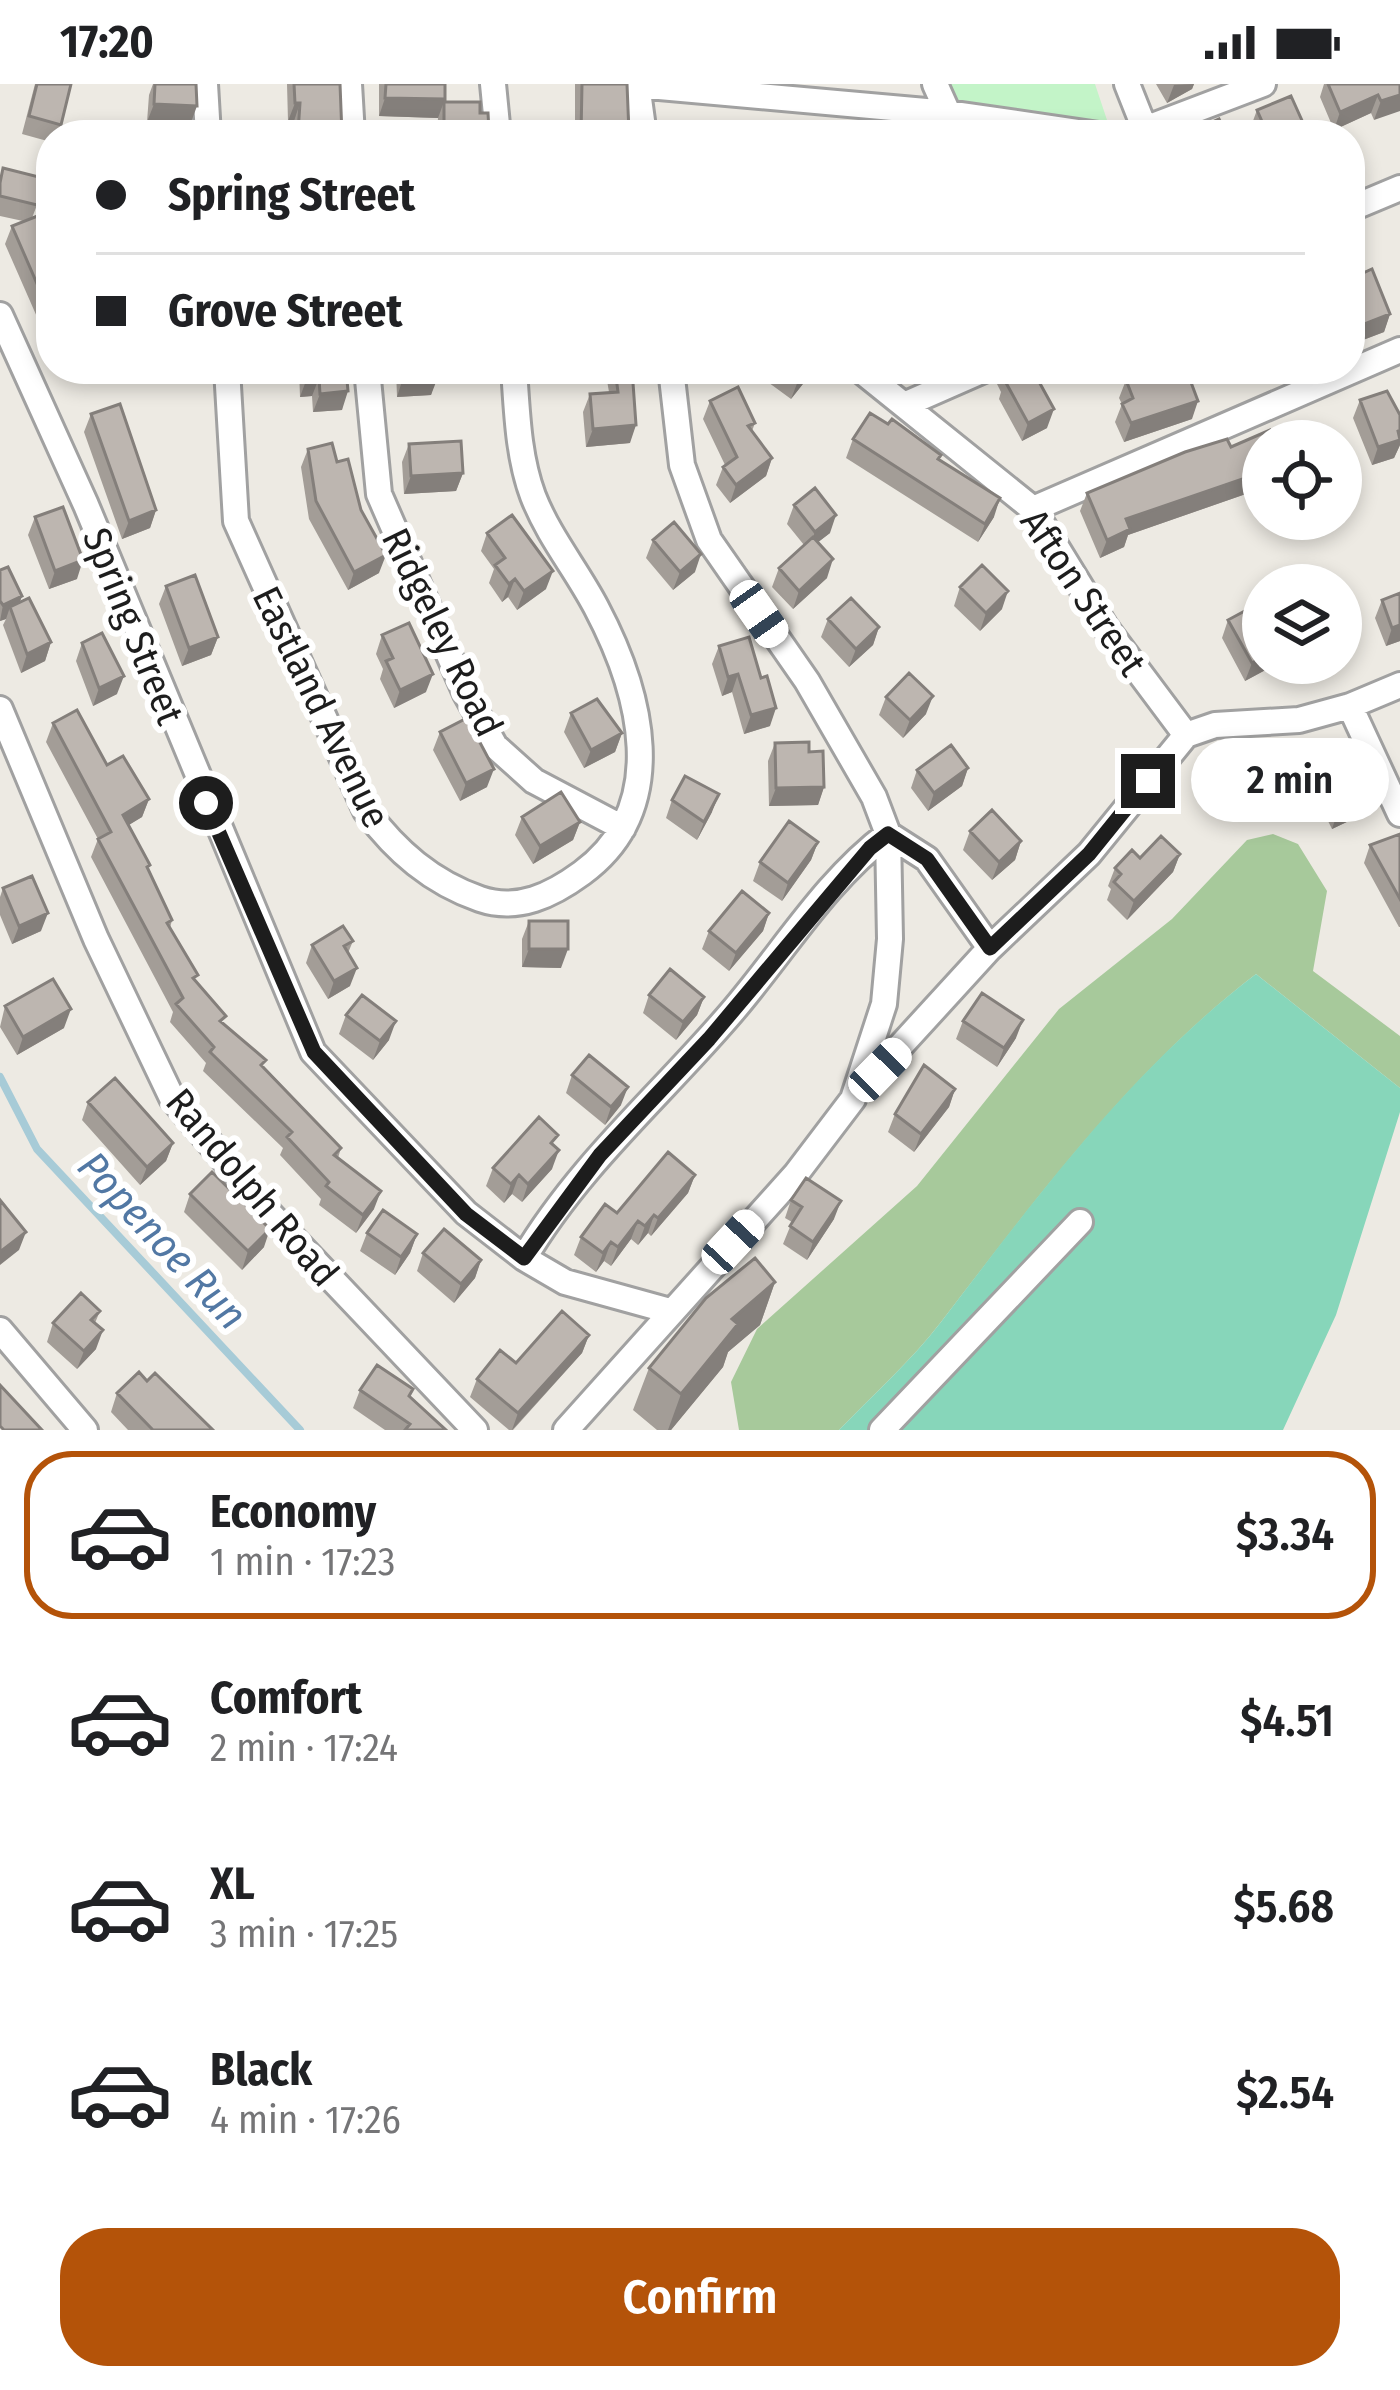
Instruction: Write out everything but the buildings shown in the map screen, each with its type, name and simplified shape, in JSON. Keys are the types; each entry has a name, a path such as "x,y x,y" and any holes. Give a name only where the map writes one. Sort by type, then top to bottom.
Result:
{"street":[{"path":"205,84 207,120"},
{"path":"349,84 351,120"},
{"path":"493,84 497,120"},
{"path":"642,120 637,84 996,120"},
{"path":"935,84 948,113"},
{"path":"1127,84 1135,120"},
{"path":"1173,120 1263,84"},
{"path":"1365,203 1400,188"},
{"name":"Spring Street","path":"0,315 86,505 314,1052 466,1214 524,1258 565,1282 670,1311"},
{"path":"1365,365 1400,350"},
{"name":"Eastland Avenue","path":"227,384 236,520 366,811 395,850 483,900 519,904 554,893 581,874 623,828"},
{"name":"Ridgeley Road","path":"368,384 379,494 495,746 534,781 623,828"},
{"path":"515,384 518,434 532,492 557,549 596,607 643,743 641,790 623,828"},
{"path":"673,384 682,465 709,540 807,681 874,797 888,834 890,939 884,1004 853,1099"},
{"name":"Afton Street","path":"878,384 1033,509 1106,628 1186,735"},
{"path":"904,405 952,384"},
{"path":"1033,509 1322,384"},
{"path":"566,1430 796,1174 853,1099 990,948 1089,854 1186,735 1215,725 1300,719 1351,706 1400,685"},
{"path":"1351,706 1400,814"},
{"name":"Randolph Road","path":"0,709 96,939 172,1098 270,1214 475,1430"},
{"path":"524,1258 600,1155 709,1039 844,874 888,834"},
{"path":"888,834 927,859 990,948"},
{"path":"881,1430 1080,1222"},
{"path":"0,1330 85,1430"}],"green space":[{"path":"943,84 1095,84 1107,120 1085,120 953,103"},
{"path":"1273,834 1298,844 1327,891 1313,971 1400,1036 1400,1088 1256,974 1127,1094 1049,1183 905,1364 839,1430 739,1430 731,1382 757,1329 917,1186 1059,1009 1172,919 1247,840"},
{"path":"1256,974 1400,1088 1400,1112 1336,1315 1283,1430 839,1430 929,1336 1049,1183 1127,1093"}],"waterway":[{"name":"Popenoe Run","path":"0,1077 37,1149 300,1430"}],"route":[{"path":"206,803 314,1052 466,1214 524,1258 545,1222 600,1155 709,1039 844,874 888,834 927,859 990,948 1089,854 1148,781"}]}
